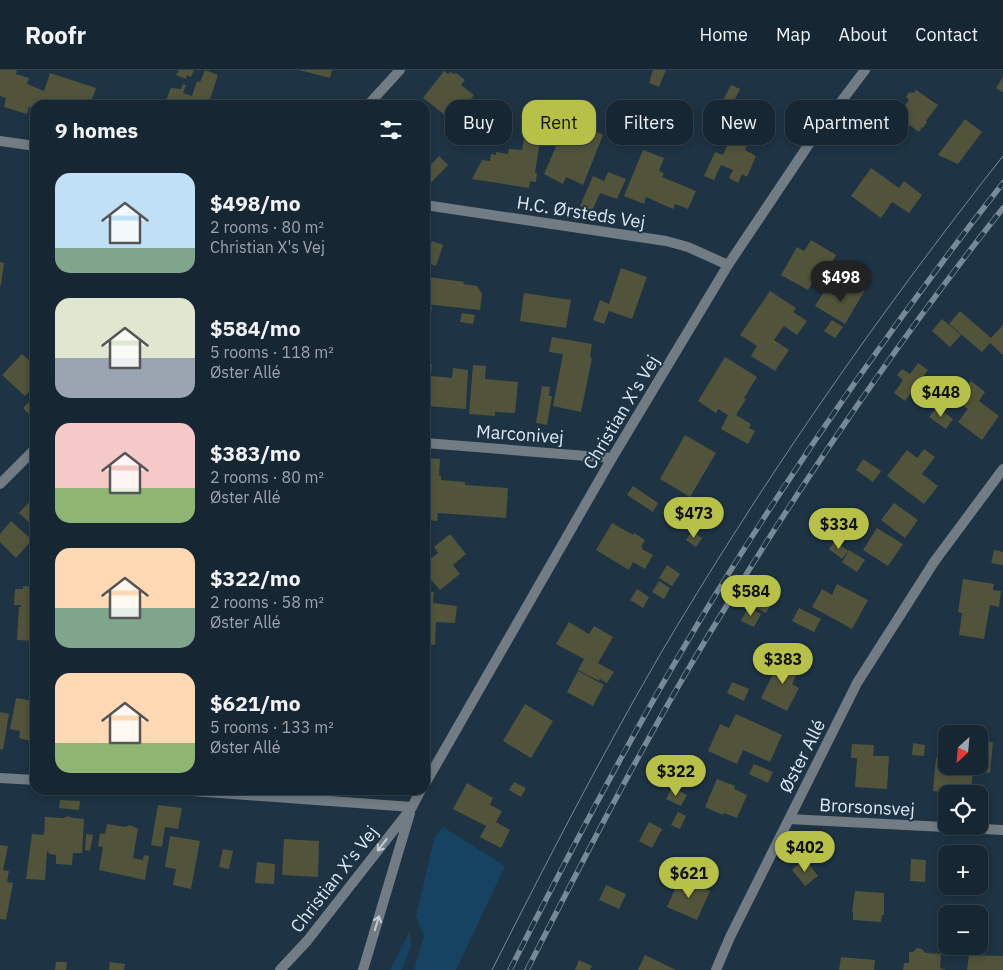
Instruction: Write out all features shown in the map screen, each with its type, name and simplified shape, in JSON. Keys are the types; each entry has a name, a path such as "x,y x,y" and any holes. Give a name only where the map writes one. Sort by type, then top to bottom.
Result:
{"street":[{"path":"373,100 400,70"},
{"name":"Christian X's Vej","path":"430,775 612,458 728,265 809,144 865,70"},
{"path":"0,141 30,145"},
{"name":"H.C. Ørsteds Vej","path":"430,206 666,241 688,247 728,265"},
{"name":"Marconivej","path":"430,444 612,458"},
{"path":"0,484 30,454"},
{"name":"Øster Allé","path":"716,970 730,936 857,683 934,562 1003,469"},
{"path":"0,778 30,780"},
{"path":"248,795 412,807"},
{"name":"Christian X's Vej","path":"280,970 307,941 412,807 418,795"},
{"name":"Christian X's Vej","path":"363,970 412,807"},
{"name":"Brorsonsvej","path":"789,818 1003,830"}],"shaded area":[{"path":"443,827 505,866 456,970 414,970 424,936 416,916 434,839"},
{"path":"410,931 411,946 402,970 390,970"}],"building":[{"path":"0,70 17,70 16,74 29,78 27,84 44,91 50,73 96,88 92,100 30,100 30,107 27,114 4,107 6,98 0,96"},
{"path":"179,70 194,70 191,77 187,75 186,79 176,75"},
{"path":"205,70 218,75 210,100 166,100 171,88 181,89 183,84 186,85 183,93 192,96 197,81 200,82"},
{"path":"299,70 332,70 330,78"},
{"path":"653,70 666,70 659,87 649,83"},
{"path":"444,71 448,74 450,72 456,73 465,80 461,85 474,95 470,100 445,100 445,115 430,103 430,100 423,98"},
{"path":"1003,77 1003,92 996,88"},
{"path":"731,85 740,89 734,100 723,100"},
{"path":"916,90 938,105 919,132 908,124 909,100 906,97 909,92 914,93"},
{"path":"965,119 982,132 958,164 938,155"},
{"path":"596,132 603,135 583,185 566,177 563,184 544,174 557,145 596,145"},
{"path":"523,145 539,145 535,173 537,173 536,182 530,181 529,188 472,179 482,160 490,161 491,154 496,155 496,152 508,154 509,149 522,150"},
{"path":"724,145 747,145 745,150 756,156 747,177 742,174 738,183 729,178 733,170 721,165 714,180 704,176 715,152 723,155 727,146"},
{"path":"643,150 664,158 659,171 664,173 662,177 696,191 688,209 675,204 673,209 646,197 644,204 624,196"},
{"path":"439,156 448,165 430,184 430,166"},
{"path":"871,168 899,188 904,181 922,195 909,213 892,202 881,218 851,196"},
{"path":"608,172 626,179 617,199 600,193 592,211 580,206 593,176 604,181"},
{"path":"811,240 836,255 829,267 823,264 808,290 781,275 797,247 804,251"},
{"path":"432,241 443,245 436,266 430,264"},
{"path":"0,262 4,263 1,285 0,285"},
{"path":"621,268 647,277 632,319 609,311 604,324 593,320 600,300 609,304"},
{"path":"430,277 464,282 463,284 477,286 482,294 480,310 430,305"},
{"path":"851,282 865,290 845,324 815,306 825,290 841,299"},
{"path":"770,291 796,308 793,312 807,321 797,335 784,326 774,340 789,350 775,371 751,356 757,346 740,335"},
{"path":"524,293 571,300 566,328 520,321"},
{"path":"960,311 991,338 1003,325 1003,355 990,343 982,352 949,324"},
{"path":"462,313 475,315 473,324 460,322"},
{"path":"942,319 961,335 950,347 932,331"},
{"path":"832,320 843,327 835,338 824,331"},
{"path":"552,337 592,344 590,357 592,358 581,412 553,406 563,354 549,352"},
{"path":"22,354 30,361 30,390 25,396 2,375"},
{"path":"725,357 757,377 736,415 751,424 749,428 755,431 748,444 721,429 728,415 718,409 716,413 698,401"},
{"path":"918,363 928,370 905,401 894,393 903,380 897,375 902,369 910,374"},
{"path":"430,364 432,364 431,376 452,378 453,368 468,370 466,409 430,406"},
{"path":"473,365 486,366 485,379 518,382 515,413 495,412 495,416 469,414"},
{"path":"971,381 985,392 979,401 999,416 982,440 958,422 968,409 956,401"},
{"path":"542,386 550,387 549,396 552,396 547,425 536,423"},
{"path":"30,401 30,415 23,408"},
{"path":"937,407 953,419 946,429 929,417"},
{"path":"685,435 716,453 690,497 660,479"},
{"path":"924,449 935,457 922,474 938,486 924,504 887,476 907,450 917,458"},
{"path":"430,458 440,459 439,476 441,476 441,480 465,482 465,485 508,488 506,518 438,513 437,521 430,520"},
{"path":"863,459 881,471 873,482 856,470"},
{"path":"633,486 658,503 653,512 627,495"},
{"path":"30,501 30,523 19,513"},
{"path":"894,503 918,520 905,538 881,520"},
{"path":"11,521 30,538 30,542 16,558 0,542 0,534"},
{"path":"612,523 645,540 641,547 643,547 642,549 653,555 645,569 633,562 629,570 596,550"},
{"path":"877,528 903,544 888,566 863,550"},
{"path":"692,531 702,538 696,547 686,540"},
{"path":"450,534 466,554 453,565 460,574 440,590 430,579 430,559 438,553 434,547"},
{"path":"835,541 848,551 842,559 829,549"},
{"path":"849,550 865,560 857,572 842,562"},
{"path":"994,550 1003,552 1003,565 991,563"},
{"path":"667,565 680,574 672,586 659,578"},
{"path":"963,579 994,584 993,590 1001,591 999,607 990,605 984,639 959,635 962,613 958,612"},
{"path":"659,581 670,588 664,599 652,592"},
{"path":"837,584 868,600 852,629 812,607 822,589 832,595"},
{"path":"23,586 30,587 30,641 17,640 19,607 21,605 14,605 15,589 23,589"},
{"path":"637,589 649,597 643,608 630,600"},
{"path":"430,592 434,592 433,603 457,606 455,623 436,622 435,645 430,644"},
{"path":"764,596 773,601 766,613 757,608"},
{"path":"748,607 761,614 754,627 741,621"},
{"path":"799,608 821,619 814,632 792,621"},
{"path":"569,622 589,634 594,626 613,637 598,663 614,672 607,683 578,670 584,659 556,644"},
{"path":"785,657 801,666 792,684 799,688 787,711 761,698 773,674 776,675"},
{"path":"578,671 604,685 593,706 567,692"},
{"path":"732,682 749,689 744,701 727,693"},
{"path":"16,698 30,700 30,741 19,738 20,731 10,729"},
{"path":"525,704 553,721 531,758 503,741"},
{"path":"0,712 9,714 3,750 0,749"},
{"path":"736,714 782,735 770,762 743,750 737,764 708,751 720,724 729,728"},
{"path":"988,742 993,742 990,773 988,773"},
{"path":"913,743 925,745 924,756 912,755"},
{"path":"852,744 874,745 873,756 889,756 887,789 855,787 857,758 851,758"},
{"path":"936,758 938,758 938,775 972,775 972,785 938,785 938,792 933,791"},
{"path":"754,764 773,772 768,783 749,774"},
{"path":"717,779 735,786 734,789 747,795 737,818 724,813 723,815 705,807"},
{"path":"514,782 526,788 521,797 509,790"},
{"path":"467,783 493,798 490,805 502,811 496,822 510,830 501,848 480,837 486,826 453,809"},
{"path":"672,787 687,795 681,806 666,799"},
{"path":"60,800 80,801 79,810 59,808"},
{"path":"158,805 182,808 178,829 165,827 162,847 151,845"},
{"path":"678,812 686,816 680,829 671,825"},
{"path":"67,816 84,819 82,853 73,853 72,865 56,864 56,855 50,854 47,851 45,880 26,879 32,834 44,835 45,817 64,818"},
{"path":"649,822 662,829 652,848 639,841"},
{"path":"107,824 125,827 130,825 138,829 133,858 143,860 144,855 149,856 145,880 99,870 103,847 98,846 100,833 105,834"},
{"path":"86,834 93,835 90,851 85,850"},
{"path":"170,836 200,841 191,889 173,885 176,869 165,867"},
{"path":"284,839 319,841 318,877 282,875"},
{"path":"0,845 8,846 3,870 9,871 7,882 13,883 6,920 0,919"},
{"path":"223,849 233,851 229,869 219,867"},
{"path":"805,859 818,876 805,886 792,870"},
{"path":"911,859 926,860 925,882 910,881"},
{"path":"257,862 275,864 274,884 255,883"},
{"path":"680,878 710,891 697,920 667,907"},
{"path":"606,885 626,894 619,909 599,900"},
{"path":"855,891 884,893 884,915 882,915 881,922 853,920 852,912"},
{"path":"917,948 922,949 925,953 941,955 940,968 946,970 903,970 904,963 909,963 909,952 913,952"},
{"path":"645,955 676,970 638,970"},
{"path":"969,955 1003,956 1003,970 967,970"},
{"path":"841,957 875,960 874,970 839,970"},
{"path":"579,960 592,966 590,970 575,970"},
{"path":"56,962 67,962 66,970 55,970"},
{"path":"110,962 125,964 124,970 109,970"}],"tram line":[{"path":"492,970 636,696 697,593 779,464 822,401 910,277 1003,156"}],"railway":[{"path":"510,970 610,777 663,682 752,536 820,433 891,331 1003,183"},
{"path":"527,970 651,735 732,597 828,448 896,350 1003,208"}]}
